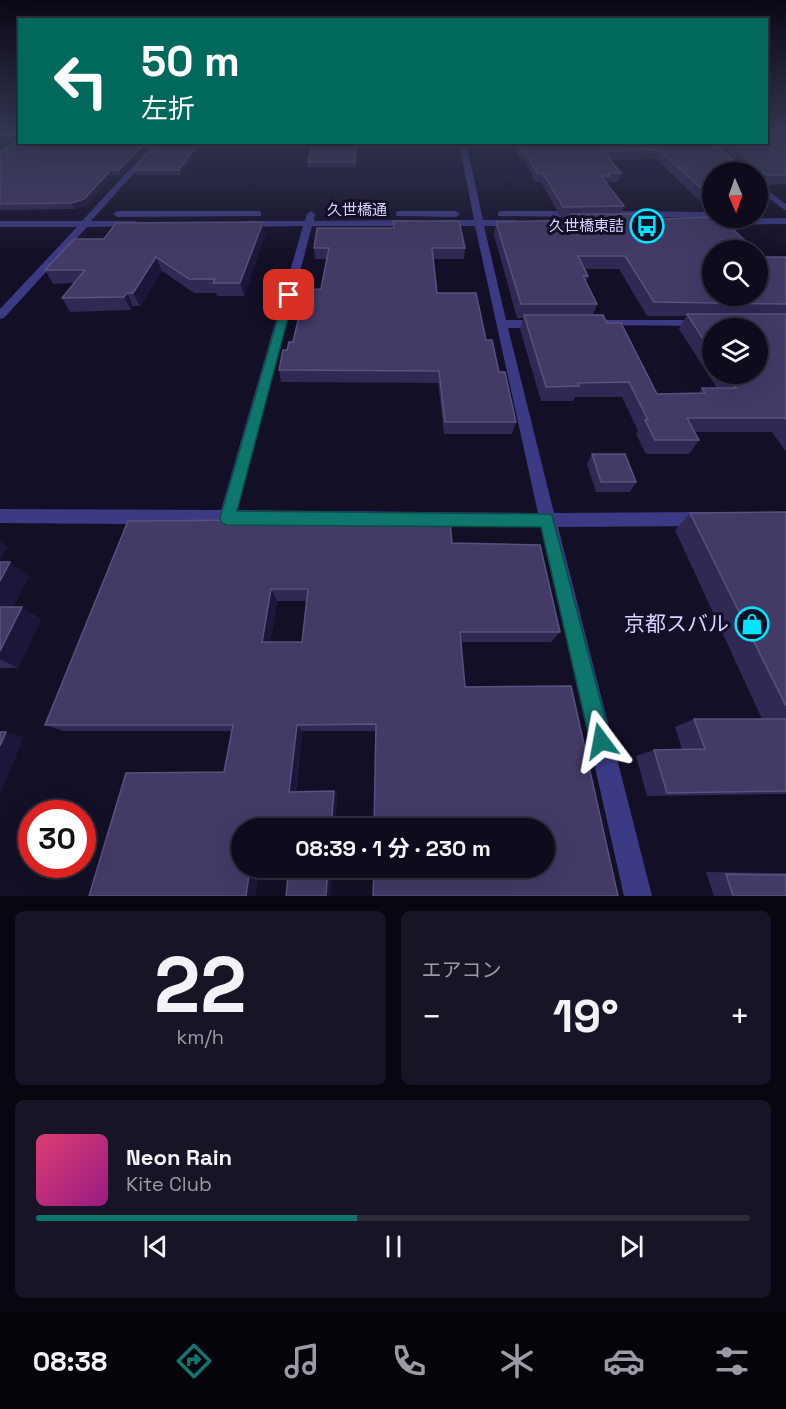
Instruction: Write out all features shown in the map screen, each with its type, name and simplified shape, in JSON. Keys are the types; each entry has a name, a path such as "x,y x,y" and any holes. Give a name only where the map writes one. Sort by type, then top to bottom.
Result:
{"street":[{"path":"93,213 129,174"},
{"path":"468,174 547,520 638,896"},
{"path":"768,195 785,211"},
{"path":"768,214 785,211"},
{"name":"久世橋通","path":"83,219 93,213 310,219"},
{"name":"久世橋通","path":"477,219 594,214"},
{"path":"702,215 607,219 702,220"},
{"path":"0,316 83,219"},
{"name":"久世橋通","path":"0,224 83,219 477,219 585,223"},
{"path":"227,518 310,219"},
{"path":"768,221 786,221"},
{"path":"596,323 702,323"},
{"path":"501,324 560,324"},
{"path":"0,516 726,519"}],"building":[{"path":"0,174 107,174 84,199 71,203 0,204"},
{"path":"543,174 609,174 610,176 601,176 624,206 563,207"},
{"path":"685,174 702,174 702,189"},
{"path":"570,214 633,214 637,220 702,217 702,228 732,228 744,240 702,240 702,303 654,302 625,256 578,256 588,276 583,276 597,304 521,304 496,222 573,220"},
{"path":"393,221 459,221 465,248 432,248 437,293 476,293 486,340 492,340 499,372 505,372 516,422 445,422 439,371 279,370 283,350 287,350 289,342 293,342 305,290 321,289 329,248 314,248 317,228 394,228"},
{"path":"263,222 240,283 213,283 215,279 189,279 156,257 133,293 127,293 124,297 62,298 85,270 45,270 74,239 104,239 116,223"},
{"path":"768,257 786,257 786,304 768,304"},
{"path":"687,314 786,314 786,419 687,418 699,440 655,440 629,382 578,383 579,386 546,387 524,315 603,315 607,323 621,323 657,394 705,393 702,388 736,388 733,384 768,384 768,318 702,318 702,337"},
{"path":"592,454 625,454 636,482 601,482"},
{"name":"京都スバル","path":"786,512 786,706 690,513"},
{"path":"372,519 372,524 450,523 452,543 540,545 560,632 460,632 465,687 571,686 618,896 373,896 374,878 555,878 555,818 374,818 376,724 297,725 289,792 334,791 332,818 231,818 231,878 248,878 246,896 89,896 126,773 224,772 233,725 45,725 128,521","holes":["271,589 308,589 302,642 262,642"]},
{"path":"0,562 10,562 0,581"},
{"path":"0,607 22,607 0,651"},
{"path":"694,719 786,719 786,791 667,793 654,750 705,749"},
{"path":"0,732 6,732 0,746"},
{"path":"726,874 786,875 786,896 733,896"},
{"path":"288,878 327,878 326,896 286,896"}],"place":[{"name":"久世橋東詰","path":"647,226"},
{"name":"京都スバル","path":"752,624"}],"route":[{"path":"289,295 227,518 547,520 601,741"}]}
